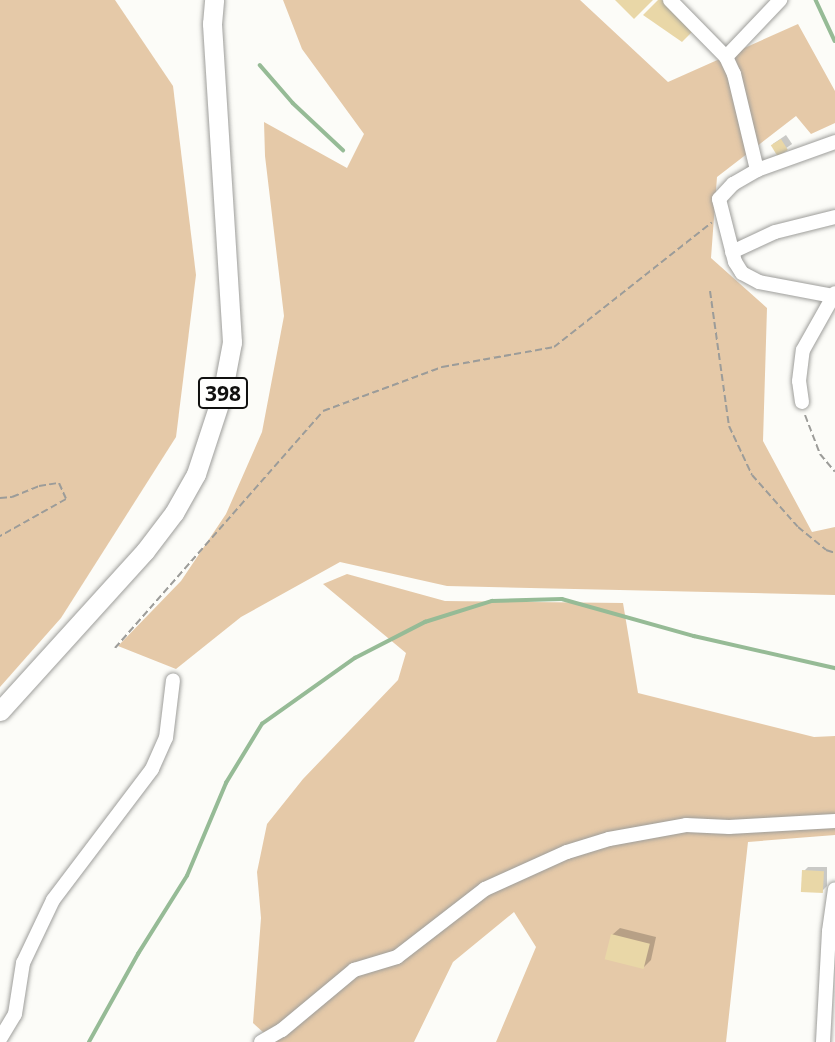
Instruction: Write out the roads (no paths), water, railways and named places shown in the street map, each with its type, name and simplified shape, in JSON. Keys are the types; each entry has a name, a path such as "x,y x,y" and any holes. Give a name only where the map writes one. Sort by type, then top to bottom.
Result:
{"main road":[{"name":"398","path":"0,711 145,551 174,513 195,474 222,395 232,342 212,24 214,0"}],"street":[{"path":"670,0 726,57 734,74 757,170"},
{"path":"726,57 780,0"},
{"path":"802,402 799,381 803,350 834,294 759,282 742,273 732,252 719,199 733,184 757,170 835,142"},
{"path":"732,252 775,232 835,217"},
{"path":"0,1039 15,1014 23,964 53,900 152,769 166,738 173,680"},
{"path":"261,1042 282,1030 354,970 397,957 485,890 567,852 609,839 686,824 729,827 835,821"},
{"path":"824,1042 829,931 835,888"}],"waterway":[{"path":"816,0 835,41"},
{"path":"260,65 293,103 343,150"},
{"path":"89,1042 138,954 187,876 226,783 262,724 355,658 425,622 492,601 562,599 694,636 835,668"}]}
